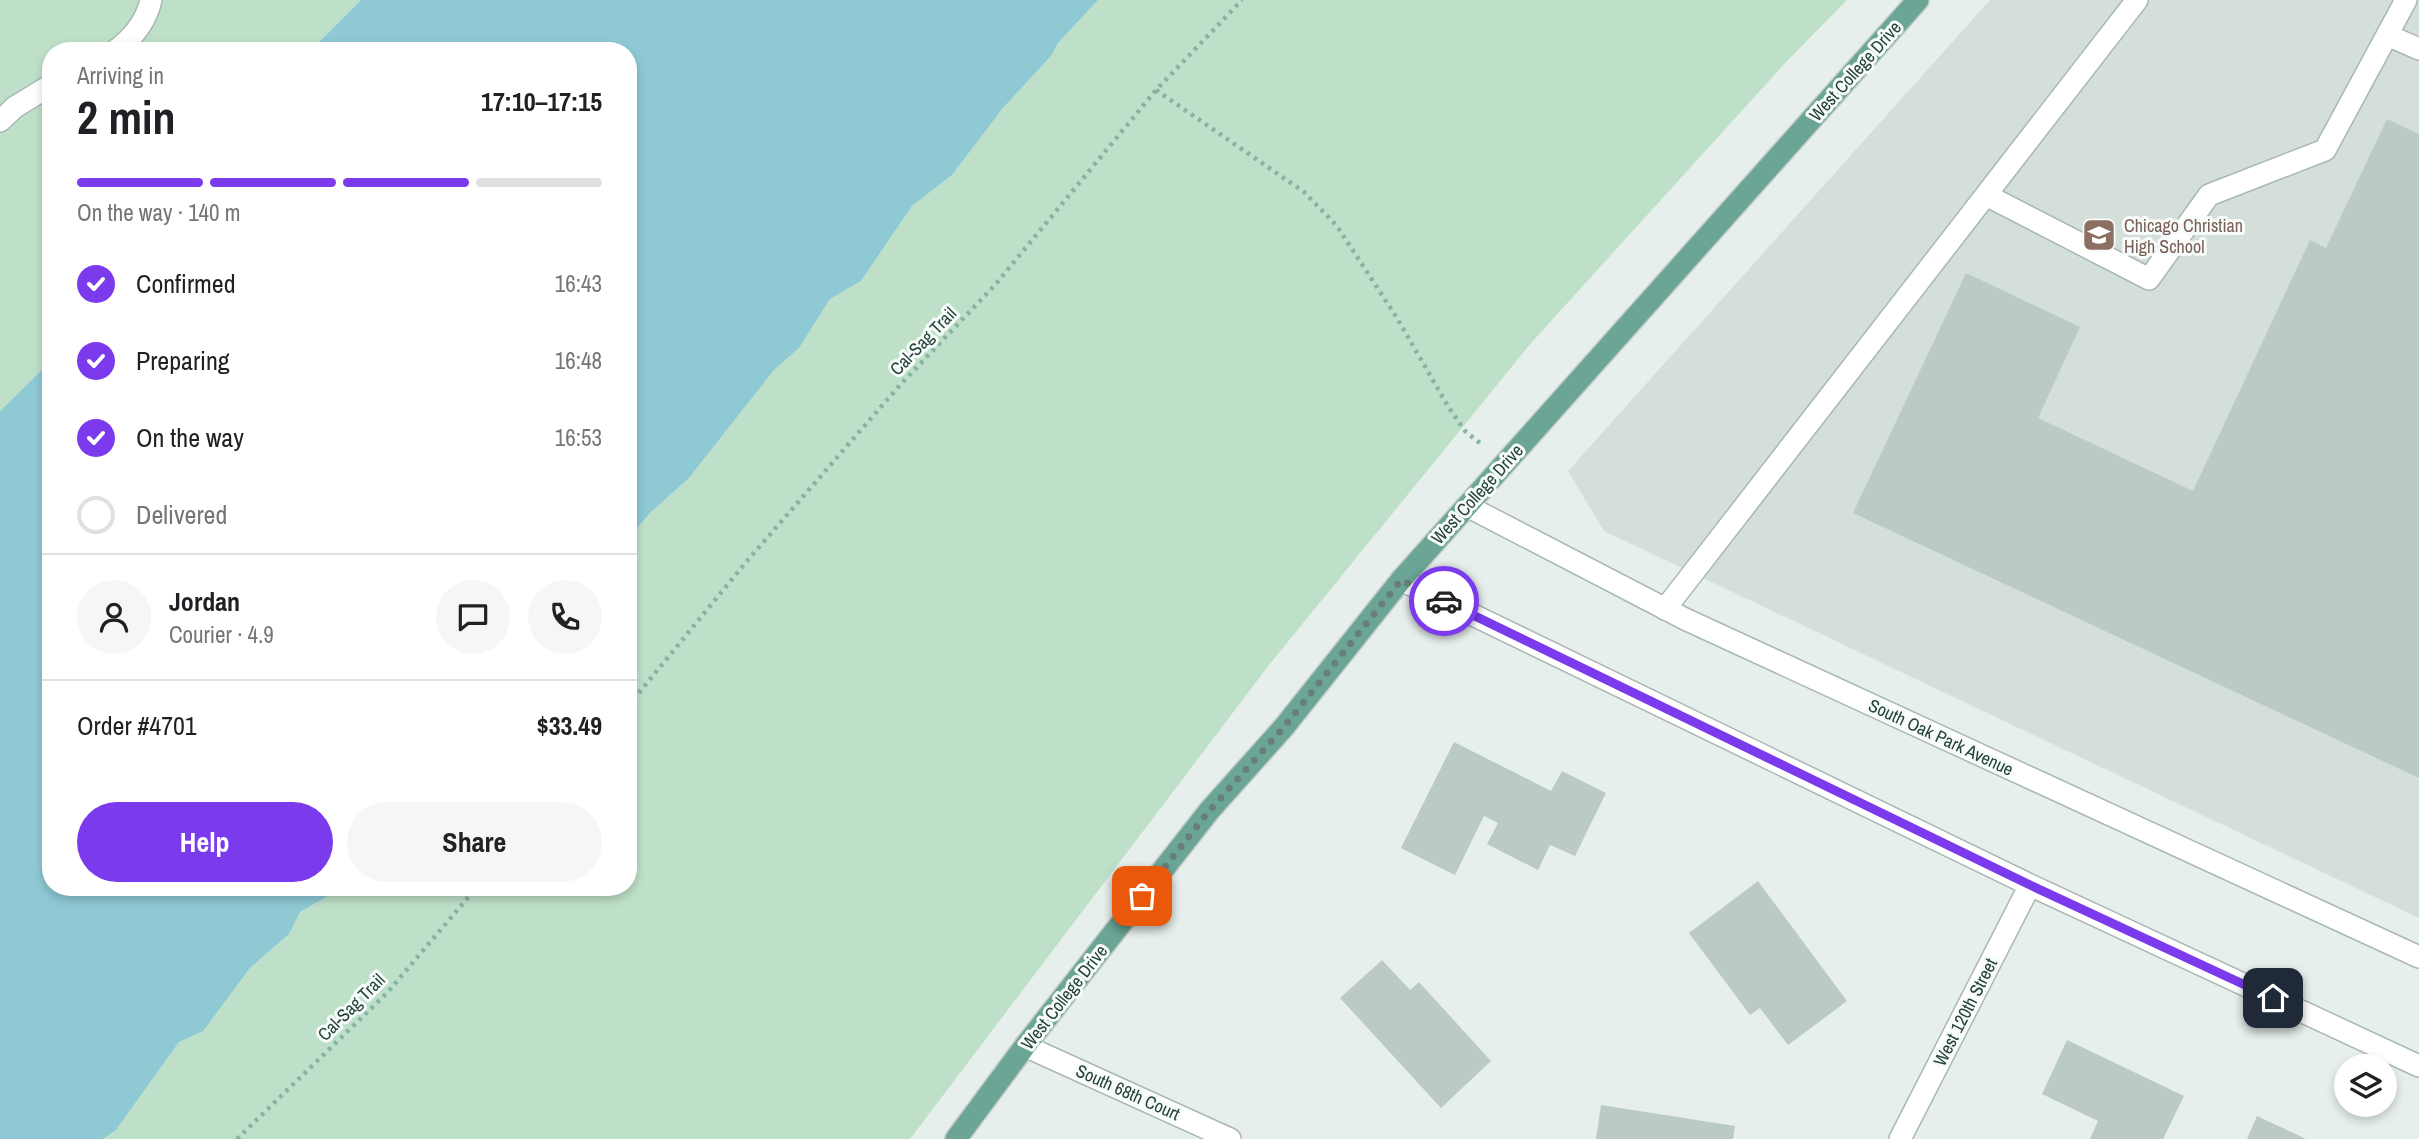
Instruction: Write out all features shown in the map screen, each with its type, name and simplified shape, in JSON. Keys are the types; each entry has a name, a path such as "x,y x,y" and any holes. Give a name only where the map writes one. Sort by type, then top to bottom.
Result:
{"main road":[{"name":"West College Drive","path":"956,1139 1025,1046 1209,811 1284,727 1401,580 1918,0"}],"street":[{"path":"125,42 138,31 148,13 151,0"},
{"path":"1665,609 2137,0"},
{"path":"1986,195 2149,279 2209,195 2325,150 2406,0"},
{"path":"2387,35 2419,49"},
{"path":"0,121 15,107 42,90"},
{"name":"South Oak Park Avenue","path":"1467,506 1665,609 2419,957"},
{"path":"1401,580 2030,885 2419,1066"},
{"name":"West 120th Street","path":"1900,1139 2030,885"},
{"name":"South 68th Court","path":"1025,1046 1230,1139"}],"path":[{"name":"Cal-Sag Trail","path":"637,694 747,561 900,385 995,285 1156,90 1242,0"},
{"path":"1156,90 1304,192 1337,226 1397,318 1465,431 1505,463"},
{"name":"Cal-Sag Trail","path":"237,1139 387,993 469,896"}],"shaded area":[{"name":"Chicago Christian High School","path":"1990,0 2419,0 2419,918 1604,531 1568,471"}],"green space":[{"path":"0,0 361,0 319,42 42,42 42,370 0,411"},
{"path":"1098,0 1847,0 1787,61 1532,342 1269,665 910,1139 103,1139 116,1130 179,1042 203,1030 250,968 289,934 300,912 328,896 637,896 637,528 689,478 774,370 799,348 830,299 861,281 912,206 952,175 1003,108 1051,56 1058,43"}],"water":[{"path":"361,0 1098,0 1003,108 952,175 912,206 861,281 830,299 799,348 774,370 689,478 637,528 637,42 319,42"},
{"path":"42,370 42,896 328,896 300,912 289,934 250,968 203,1031 179,1042 116,1130 103,1139 0,1139 0,411"}],"building":[{"path":"2387,119 2419,134 2419,778 1853,513 1966,273 2080,327 2038,418 2193,491 2310,240 2326,248"},
{"path":"1454,742 1551,791 1562,771 1606,793 1575,856 1550,845 1538,870 1487,844 1498,823 1484,816 1455,875 1401,848"},
{"path":"1758,881 1847,1001 1788,1045 1760,1008 1750,1015 1689,933"},
{"path":"1382,960 1410,990 1419,982 1491,1061 1441,1108 1340,998"},
{"path":"2067,1040 2184,1096 2163,1139 2090,1139 2098,1121 2042,1094"},
{"path":"1601,1105 1735,1126 1733,1139 1596,1139"},
{"path":"2257,1116 2306,1139 2247,1139"}],"way so far":[{"path":"1142,896 1209,811 1284,727 1401,580 1444,601"}],"place":[{"name":"Chicago Christian High School","path":"2099,235"}],"route":[{"path":"1444,601 2030,885 2273,998"}]}
